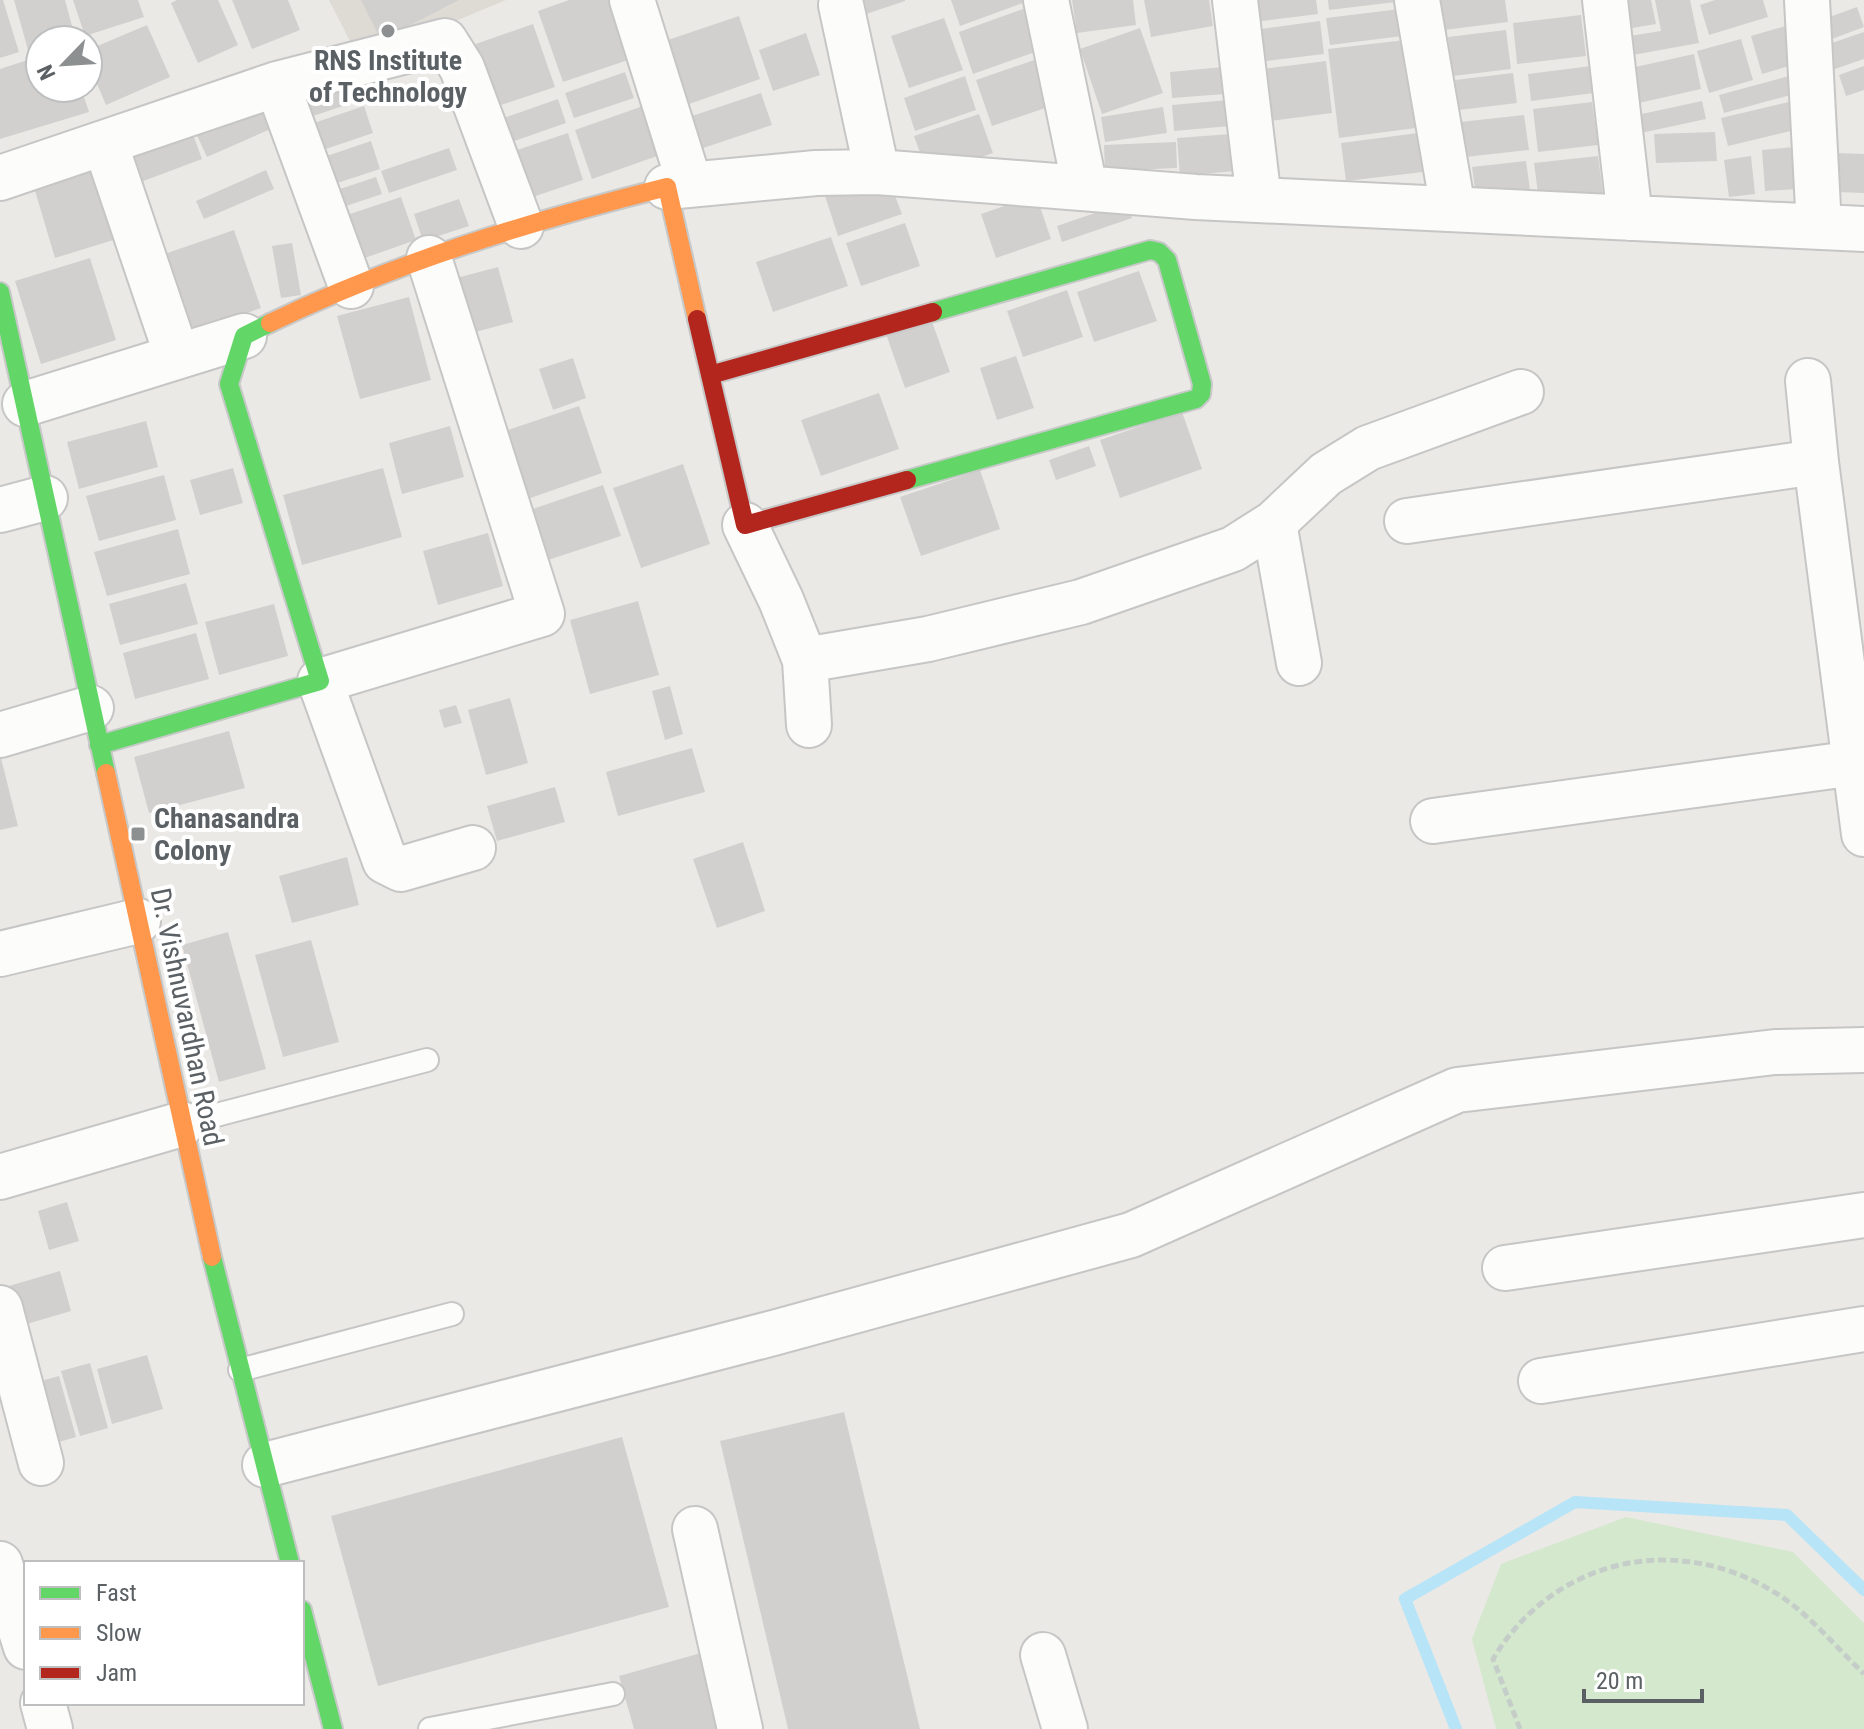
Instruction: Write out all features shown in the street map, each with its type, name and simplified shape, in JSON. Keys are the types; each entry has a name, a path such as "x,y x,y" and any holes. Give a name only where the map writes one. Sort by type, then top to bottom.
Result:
{"street":[{"path":"632,0 679,186 710,375 745,525 781,600 805,660 809,725"},
{"path":"1046,0 1085,188"},
{"path":"1235,0 1259,200"},
{"path":"1417,0 1453,209"},
{"path":"1605,0 1630,218"},
{"path":"1807,0 1819,227"},
{"path":"841,5 877,172"},
{"path":"0,178 277,84 445,41 462,68 521,226"},
{"path":"277,84 351,286"},
{"path":"105,143 177,356"},
{"path":"25,404 244,336 351,286 521,226 679,186 816,173 877,172 1259,200 1864,229"},
{"path":"710,375 1150,250 1159,252 1167,260 1202,384 1201,394 1196,399 745,525"},
{"path":"0,735 95,727 320,681 542,614 429,258"},
{"name":"Dr. Vishnuvardhan Road","path":"0,292 182,1124 240,1370 289,1561"},
{"path":"244,336 229,384 320,681 385,861 401,869 473,848"},
{"path":"1808,381 1864,834"},
{"path":"805,660 928,639 1081,602 1233,549 1274,523 1326,474 1368,448 1521,392"},
{"path":"1407,521 1816,462"},
{"path":"0,510 45,498"},
{"path":"1274,523 1299,663"},
{"path":"1433,821 1855,763"},
{"path":"0,954 138,921"},
{"path":"265,1465 777,1332 1131,1235 1457,1090 1775,1052 1864,1050"},
{"path":"0,1177 182,1124"},
{"path":"1505,1268 1864,1215"},
{"path":"0,1308 41,1463"},
{"path":"1541,1381 1864,1329"},
{"path":"695,1529 740,1729"},
{"path":"0,1564 24,1641"},
{"path":"304,1618 333,1729"},
{"path":"1043,1655 1065,1729"},
{"path":"44,1705 50,1729"}],"lane":[{"path":"182,1124 427,1060"},
{"path":"240,1370 452,1314"},
{"path":"430,1729 613,1694"}],"path":[{"path":"1520,1729 1493,1659 1506,1637 1541,1601 1566,1584 1621,1564 1651,1560 1681,1561 1712,1565 1741,1575 1771,1590 1798,1609 1864,1674"}],"shaded area":[{"name":"RNS Institute of Technology","path":"329,0 506,0 360,61"}],"green space":[{"path":"1626,1517 1793,1552 1864,1623 1864,1729 1496,1729 1472,1639 1501,1564"}],"building":[{"path":"0,0 3,0 19,52 0,58"},
{"path":"14,0 65,0 71,24 24,24 24,36"},
{"path":"73,0 138,0 144,17 104,30 104,24 81,24"},
{"path":"177,0 218,0 238,45 198,63 171,3"},
{"path":"232,0 288,0 300,30 252,49"},
{"path":"361,0 459,0 381,40"},
{"path":"569,0 614,0 634,58 563,82 538,11"},
{"path":"854,0 905,0 905,1 860,16"},
{"path":"951,0 1031,0 960,26"},
{"path":"1072,0 1133,0 1136,25 1077,33"},
{"path":"1144,0 1209,0 1213,26 1151,37"},
{"path":"1252,0 1316,0 1318,14 1254,22"},
{"path":"1328,0 1396,0 1396,2 1329,10"},
{"path":"1432,0 1505,0 1508,22 1436,31"},
{"path":"1614,0 1651,0 1656,24 1620,30"},
{"path":"1655,0 1690,0 1699,43 1627,56 1624,37 1661,31"},
{"path":"1715,0 1763,0 1768,17 1709,35 1700,5"},
{"path":"1857,7 1864,27 1821,43 1813,23"},
{"path":"1026,8 1041,50 973,74 959,32"},
{"path":"1400,9 1403,36 1330,45 1326,18"},
{"path":"1581,15 1586,56 1517,64 1513,23"},
{"path":"739,16 760,79 678,108 656,44"},
{"path":"944,18 963,70 909,88 891,36"},
{"path":"1320,21 1324,54 1258,62 1254,30"},
{"path":"533,24 555,87 492,108 470,46"},
{"path":"147,25 170,77 106,105 104,43"},
{"path":"1789,25 1800,63 1762,74 1751,36"},
{"path":"1140,28 1163,93 1102,114 1080,49"},
{"path":"1506,30 1511,69 1453,76 1448,37"},
{"path":"1864,32 1864,59 1829,71 1820,47"},
{"path":"806,33 820,75 773,91 759,50"},
{"path":"1741,39 1753,80 1709,93 1697,51"},
{"path":"1405,40 1416,128 1339,138 1328,49"},
{"path":"1694,54 1701,89 1639,103 1631,68"},
{"path":"1046,56 1063,102 992,126 976,80"},
{"path":"24,61 24,104 86,104 89,112 0,139 0,69"},
{"path":"1326,61 1332,113 1262,122 1255,70"},
{"path":"1591,66 1594,93 1531,101 1528,74"},
{"path":"1864,66 1864,90 1846,96 1839,75"},
{"path":"1223,67 1225,94 1172,98 1170,72"},
{"path":"354,71 364,99 307,118 297,90"},
{"path":"625,72 634,98 574,118 565,93"},
{"path":"1513,73 1517,103 1459,110 1455,80"},
{"path":"1793,75 1798,93 1724,113 1719,95"},
{"path":"965,76 976,110 915,131 904,98"},
{"path":"761,93 772,125 694,151 683,119"},
{"path":"261,99 273,128 207,157 194,129"},
{"path":"558,99 566,123 503,145 495,121"},
{"path":"1228,100 1230,126 1174,131 1172,105"},
{"path":"1797,100 1803,128 1728,146 1721,118"},
{"path":"1702,101 1706,119 1641,133 1637,115"},
{"path":"1592,102 1598,145 1538,152 1533,109"},
{"path":"364,106 373,133 314,153 305,126"},
{"path":"643,106 660,155 592,179 575,130"},
{"path":"1163,107 1167,133 1105,142 1101,117"},
{"path":"979,114 993,153 928,175 914,136"},
{"path":"1524,115 1529,150 1465,157 1460,122"},
{"path":"191,129 202,159 125,188 114,158"},
{"path":"1715,132 1717,161 1656,163 1654,134"},
{"path":"568,133 583,180 521,201 505,154"},
{"path":"1418,133 1423,172 1346,181 1341,143"},
{"path":"1231,134 1235,171 1180,176 1177,138"},
{"path":"371,141 380,169 328,186 318,159"},
{"path":"1176,142 1177,168 1105,171 1104,145"},
{"path":"1794,147 1797,189 1765,191 1762,150"},
{"path":"449,148 457,170 389,193 381,171"},
{"path":"1836,153 1864,154 1864,193 1836,192"},
{"path":"1598,156 1603,194 1539,201 1534,163"},
{"path":"1751,156 1755,194 1729,197 1724,160"},
{"path":"1526,161 1530,190 1476,197 1472,167"},
{"path":"97,165 120,238 55,258 33,184"},
{"path":"266,170 274,189 204,219 196,201"},
{"path":"887,175 902,214 838,236 825,196"},
{"path":"376,177 382,194 337,209 331,192"},
{"path":"1036,195 1051,239 996,258 981,214"},
{"path":"401,197 416,240 356,261 341,217"},
{"path":"459,199 469,226 423,241 414,214"},
{"path":"1127,202 1132,218 1062,242 1057,226"},
{"path":"905,223 920,266 861,286 846,243"},
{"path":"234,230 261,308 180,337 153,258"},
{"path":"831,237 848,286 773,312 756,262"},
{"path":"292,243 301,295 281,298 272,246"},
{"path":"90,258 116,340 41,364 15,281"},
{"path":"498,267 513,322 464,335 449,280"},
{"path":"1139,271 1157,321 1094,342 1077,292"},
{"path":"1067,290 1083,337 1023,357 1007,311"},
{"path":"409,297 431,380 360,399 337,316"},
{"path":"931,319 950,372 905,388 886,334"},
{"path":"1016,356 1034,408 997,420 980,368"},
{"path":"573,358 586,398 553,410 539,369"},
{"path":"879,393 899,449 821,476 801,420"},
{"path":"579,406 602,473 519,502 496,434"},
{"path":"1182,412 1202,469 1120,498 1100,440"},
{"path":"146,421 158,467 79,489 67,442"},
{"path":"450,426 464,477 402,494 389,443"},
{"path":"1089,446 1096,466 1056,480 1049,460"},
{"path":"683,464 710,544 641,568 613,488"},
{"path":"233,468 243,503 200,515 190,480"},
{"path":"383,468 402,537 302,565 283,495"},
{"path":"980,470 1000,529 921,556 900,497"},
{"path":"164,475 176,520 99,541 86,496"},
{"path":"603,485 621,536 542,562 524,512"},
{"path":"178,529 190,574 107,596 94,552"},
{"path":"488,533 503,586 438,605 423,551"},
{"path":"186,583 198,624 120,645 109,604"},
{"path":"638,601 659,675 590,694 570,620"},
{"path":"274,604 288,656 219,675 205,622"},
{"path":"196,633 209,679 135,699 123,653"},
{"path":"670,686 683,734 665,740 652,691"},
{"path":"510,698 528,763 486,775 468,710"},
{"path":"456,705 462,723 444,728 439,710"},
{"path":"229,731 245,788 149,813 134,757"},
{"path":"692,748 705,792 618,816 606,772"},
{"path":"0,754 18,826 0,830"},
{"path":"555,787 565,822 497,841 487,806"},
{"path":"743,842 765,911 717,928 693,859"},
{"path":"347,857 359,905 292,923 279,876"},
{"path":"228,932 266,1069 219,1082 182,945"},
{"path":"311,940 339,1042 283,1057 255,955"},
{"path":"67,1202 79,1241 49,1250 38,1211"},
{"path":"60,1271 71,1311 20,1326 9,1286"},
{"path":"147,1355 163,1409 112,1424 97,1369"},
{"path":"90,1363 108,1428 80,1436 61,1371"},
{"path":"59,1376 76,1437 39,1448 22,1386"},
{"path":"844,1412 920,1729 788,1729 720,1441"},
{"path":"622,1437 669,1607 378,1686 331,1516"},
{"path":"701,1653 721,1729 634,1729 619,1676"}],"waterway":[{"path":"1456,1729 1405,1599 1575,1502 1787,1515 1864,1590"}],"traffic: fast":[{"path":"907,480 1196,399 1201,394 1202,384 1167,260 1159,252 1150,250 933,312"},
{"path":"0,292 106,773"},
{"path":"99,745 320,681 229,384 244,336 270,323"},
{"path":"212,1257 289,1561"},
{"path":"304,1618 333,1729"}],"traffic: slow":[{"path":"270,323 366,281 465,245 667,187 697,319"},
{"path":"106,773 212,1257"}],"traffic: jam":[{"path":"710,375 933,312"},
{"path":"697,319 745,525 907,480"}],"place":[{"name":"RNS Institute of Technology","path":"388,31"},
{"name":"Chanasandra Colony","path":"138,834"}]}
